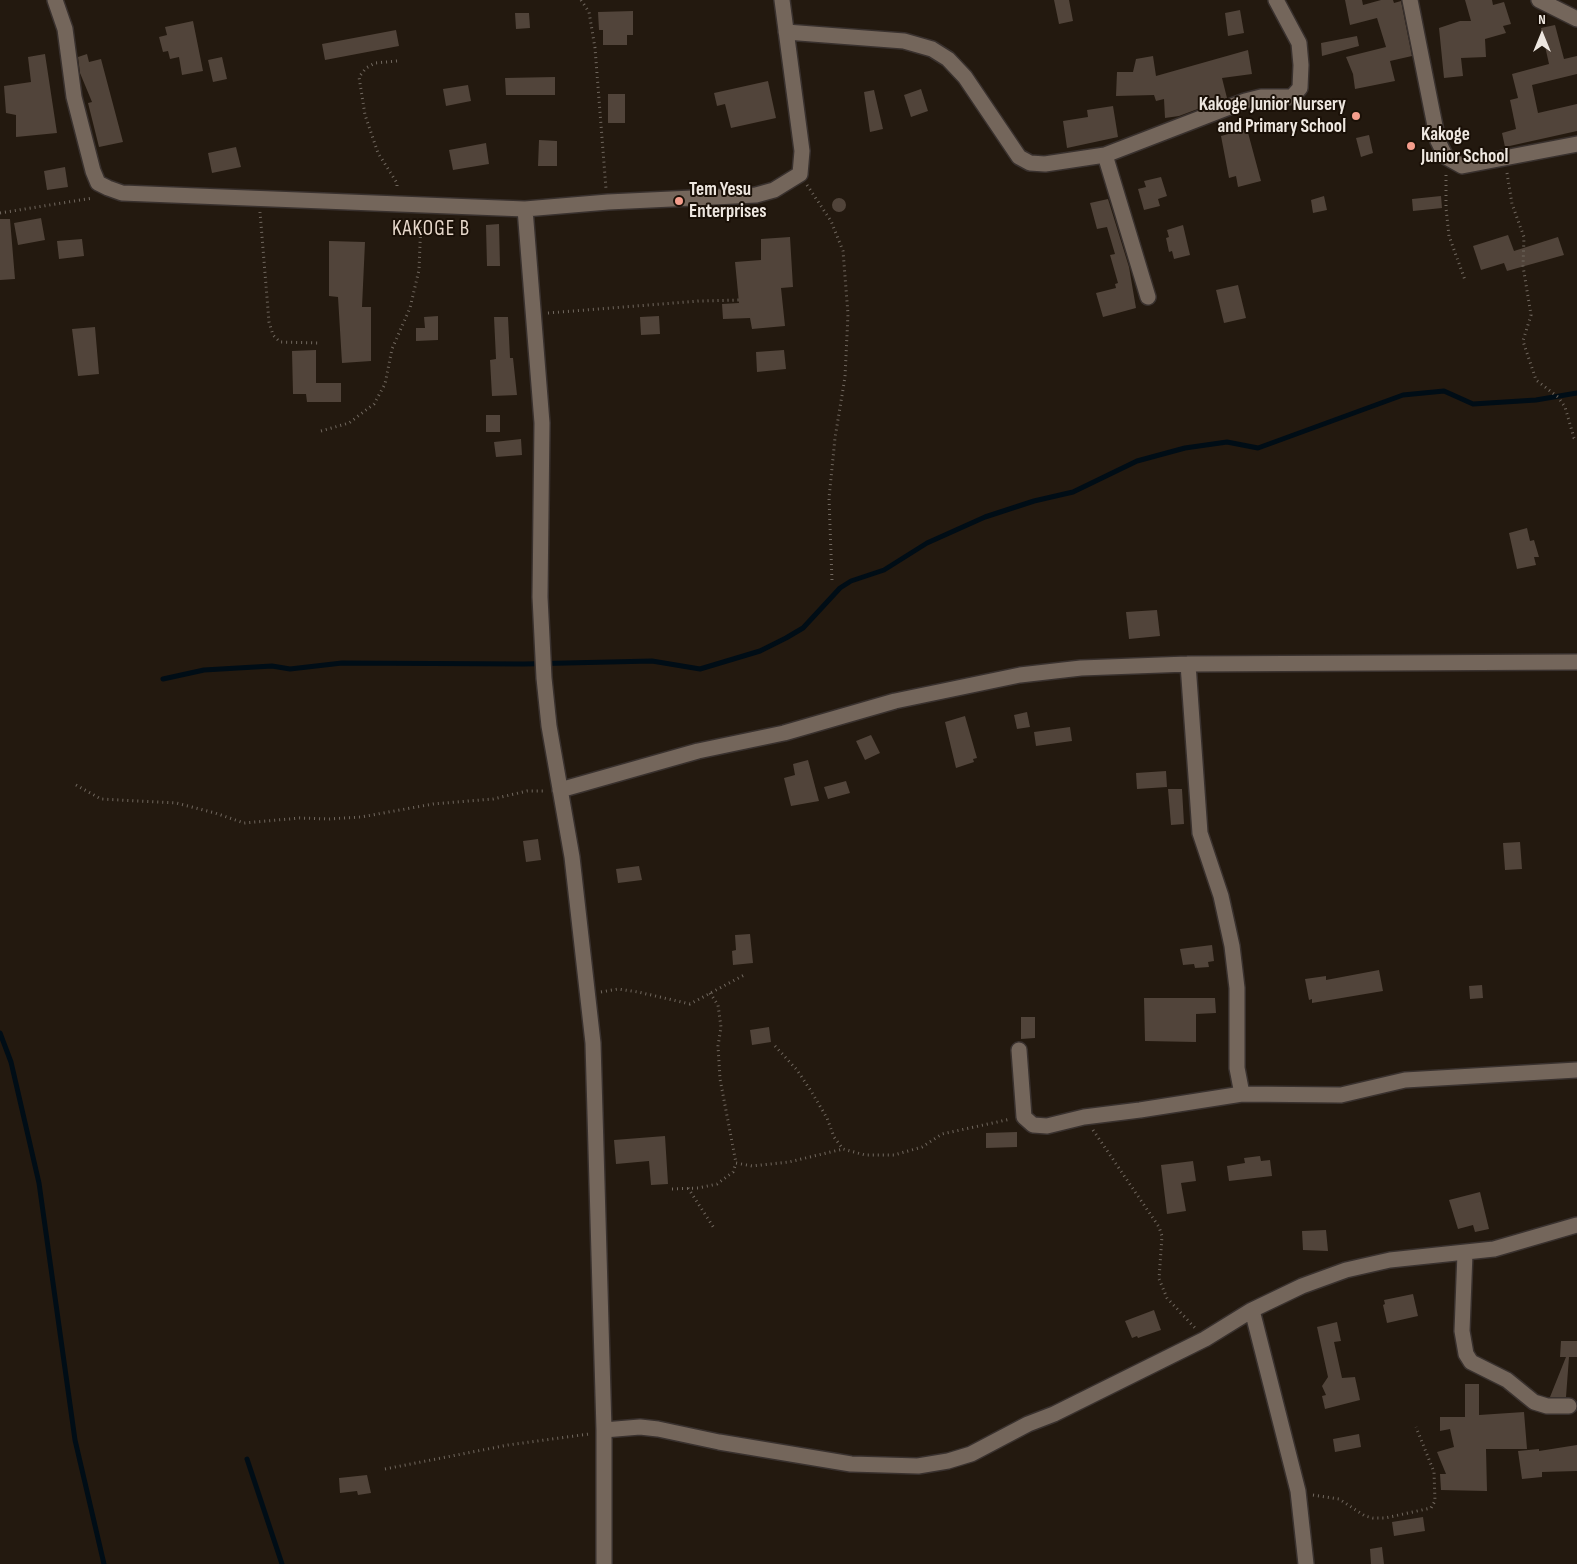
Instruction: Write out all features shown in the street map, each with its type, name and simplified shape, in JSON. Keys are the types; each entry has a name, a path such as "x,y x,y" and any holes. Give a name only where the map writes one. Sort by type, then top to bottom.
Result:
{"street":[{"path":"55,0 65,29 74,97 93,171 98,182 122,193 525,209 608,202 756,195 774,190 800,174 802,151 782,0"},
{"path":"786,32 904,41 932,49 948,58 965,77 1019,157 1030,163 1045,164 1105,155 1245,101 1261,97 1292,97 1300,88 1301,65 1299,43 1276,0"},
{"path":"1410,0 1438,141 1446,157 1462,166 1577,144"},
{"path":"1539,0 1577,19"},
{"path":"1105,155 1148,297"},
{"path":"525,209 535,315 542,423 540,597 542,653 549,726 572,857 589,994 593,1043 604,1430 604,1564"},
{"path":"560,790 698,752 784,733 895,701 1020,675 1081,668 1188,664 1577,662"},
{"path":"1188,664 1200,833 1221,896 1232,946 1237,988 1237,1068 1242,1094"},
{"path":"1019,1050 1024,1116 1033,1125 1047,1126 1084,1116 1140,1110 1242,1094 1341,1095 1405,1080 1577,1070"},
{"path":"604,1430 658,1429 719,1442 851,1464 918,1466 971,1454 1028,1424 1054,1414 1205,1339 1252,1310 1302,1286 1346,1270 1390,1260 1464,1253 1523,1242 1577,1226"},
{"path":"1464,1253 1462,1331 1466,1354 1471,1362 1507,1380 1534,1402 1547,1406 1569,1406"},
{"path":"1252,1310 1298,1491 1306,1564"}],"path":[{"path":"581,0 589,12 595,48 608,202"},
{"path":"397,61 375,64 366,68 359,77 362,105 378,153 397,183 398,205"},
{"path":"1446,157 1446,208 1449,236 1465,280"},
{"path":"1505,158 1512,204 1524,237 1523,266 1531,315 1523,341 1536,380 1558,397 1565,408 1574,438 1577,440"},
{"path":"800,174 831,221 843,252 848,314 844,377 829,498 832,581"},
{"path":"0,213 122,193"},
{"path":"259,199 269,322 273,335 280,342 318,343"},
{"path":"322,431 349,422 374,404 384,384 392,350 410,308 419,270 421,206"},
{"path":"535,315 699,301 739,300"},
{"path":"76,785 101,799 176,803 215,813 244,824 300,818 361,817 433,804 493,799 527,791 560,790"},
{"path":"589,994 618,989 690,1004 746,974"},
{"path":"672,1189 716,1184 733,1172 736,1162 720,1079 718,1046 722,1027 718,1006 710,993"},
{"path":"775,1046 797,1070 811,1091 843,1149"},
{"path":"736,1162 752,1166 789,1162 843,1149 865,1155 894,1155 922,1147 942,1134 1024,1116"},
{"path":"1084,1116 1159,1227 1162,1236 1159,1279 1167,1298 1205,1339"},
{"path":"688,1188 714,1228"},
{"path":"1298,1491 1339,1499 1365,1516 1373,1518 1385,1518 1431,1508 1435,1501 1434,1472 1416,1427"},
{"path":"385,1469 508,1445 604,1430"}],"building":[{"path":"1054,0 1069,0 1073,21 1059,24"},
{"path":"1345,0 1362,0 1363,5 1381,0 1393,0 1394,3 1401,1 1412,56 1390,61 1395,81 1355,89 1353,74 1346,57 1386,47 1377,18 1350,25"},
{"path":"1465,0 1492,0 1493,5 1504,2 1511,24 1503,26 1506,33 1485,39 1486,57 1461,58 1463,76 1444,78 1439,28 1460,21 1471,21"},
{"path":"1240,10 1244,33 1228,36 1225,13"},
{"path":"633,11 633,35 627,35 627,45 603,45 603,30 599,30 598,12"},
{"path":"515,13 529,13 530,28 516,29"},
{"path":"193,21 203,71 182,75 179,57 170,59 168,51 163,52 159,37 167,35 165,27"},
{"path":"1555,25 1564,59 1577,56 1577,74 1532,85 1538,113 1577,104 1577,131 1505,147 1502,133 1516,129 1510,100 1518,98 1512,74 1549,64 1541,28"},
{"path":"396,30 399,46 325,60 322,44"},
{"path":"1357,36 1359,46 1322,56 1321,43"},
{"path":"1248,50 1252,74 1222,78 1227,98 1179,116 1165,118 1164,99 1156,101 1154,95 1116,96 1117,72 1133,72 1136,59 1153,56 1156,76"},
{"path":"45,54 57,133 16,137 16,115 6,113 4,86 31,82 28,57"},
{"path":"87,54 89,62 101,59 123,142 99,147 88,103 92,102 80,73 78,57"},
{"path":"222,57 227,79 213,82 208,60"},
{"path":"555,77 555,95 506,95 505,78"},
{"path":"768,81 776,118 731,128 725,104 717,106 714,93"},
{"path":"468,85 471,101 446,106 443,89"},
{"path":"921,89 928,111 911,117 904,95"},
{"path":"874,90 883,129 870,132 864,92"},
{"path":"608,94 625,94 625,123 608,123"},
{"path":"1113,106 1118,137 1067,148 1063,121 1088,117 1087,110"},
{"path":"1247,129 1261,181 1238,187 1236,176 1229,178 1221,136"},
{"path":"1369,135 1373,153 1361,157 1356,138"},
{"path":"539,140 557,141 557,166 538,166"},
{"path":"486,143 489,164 453,170 449,150"},
{"path":"236,147 241,167 212,173 208,153"},
{"path":"65,167 68,187 47,190 44,171"},
{"path":"1161,177 1167,196 1158,199 1160,206 1144,210 1138,189 1146,187 1144,181"},
{"path":"1324,196 1327,210 1313,213 1311,200"},
{"path":"1441,196 1442,208 1413,211 1412,199"},
{"path":"836,198 842,198 846,205 842,212 836,212 832,208 832,202"},
{"path":"1108,199 1129,267 1136,308 1103,317 1096,293 1116,288 1115,284 1118,283 1110,255 1115,254 1107,227 1097,229 1090,203"},
{"path":"41,218 45,240 18,245 14,223"},
{"path":"0,219 10,219 15,279 0,280"},
{"path":"499,224 500,266 487,266 486,225"},
{"path":"1183,225 1190,255 1174,259 1172,251 1169,252 1166,238 1169,237 1167,230"},
{"path":"1508,235 1514,251 1558,237 1564,255 1507,271 1504,263 1481,270 1473,246"},
{"path":"790,237 793,287 781,288 785,326 752,329 750,318 723,319 722,304 739,303 735,262 761,260 761,239"},
{"path":"82,239 84,256 59,259 57,241"},
{"path":"329,241 365,242 362,307 371,307 371,361 342,363 338,297 329,296"},
{"path":"1238,285 1246,318 1224,323 1216,290"},
{"path":"438,316 438,340 416,341 416,328 425,328 424,317"},
{"path":"659,316 660,334 641,335 640,317"},
{"path":"494,317 508,317 510,358 513,358 517,395 492,396 490,360 496,359"},
{"path":"95,327 99,374 78,376 72,329"},
{"path":"316,350 316,383 341,383 341,402 307,402 306,394 293,394 292,351"},
{"path":"784,350 786,369 757,372 756,352"},
{"path":"486,415 500,415 500,432 486,432"},
{"path":"521,439 522,455 496,457 494,442"},
{"path":"1527,528 1530,541 1534,540 1539,557 1534,557 1536,565 1517,569 1509,533"},
{"path":"1157,610 1160,636 1129,639 1126,612"},
{"path":"1027,712 1030,727 1017,729 1014,715"},
{"path":"965,716 977,758 973,759 974,762 956,768 945,722"},
{"path":"1070,727 1072,741 1036,746 1034,732"},
{"path":"871,735 880,753 865,760 856,741"},
{"path":"808,760 819,801 791,806 784,778 795,775 793,764"},
{"path":"1166,771 1167,787 1137,789 1136,773"},
{"path":"846,781 850,793 828,799 824,787"},
{"path":"1168,789 1182,789 1184,824 1171,825"},
{"path":"538,839 541,860 526,862 523,841"},
{"path":"1520,842 1522,869 1505,870 1503,843"},
{"path":"639,866 642,880 618,883 616,869"},
{"path":"750,934 753,963 733,965 732,951 736,950 735,935"},
{"path":"1212,945 1214,961 1208,962 1209,967 1195,968 1194,964 1183,965 1180,949"},
{"path":"1379,970 1383,991 1312,1003 1312,999 1309,1000 1305,979 1326,976 1326,980"},
{"path":"1482,985 1483,998 1470,999 1469,986"},
{"path":"1144,998 1215,998 1216,1013 1196,1014 1196,1042 1145,1041"},
{"path":"1021,1017 1035,1017 1035,1038 1021,1039"},
{"path":"769,1027 771,1042 752,1045 750,1030"},
{"path":"1017,1132 1017,1147 986,1148 986,1133"},
{"path":"665,1136 668,1184 651,1185 649,1161 616,1164 614,1140"},
{"path":"1260,1156 1261,1161 1270,1160 1272,1176 1229,1181 1227,1166 1245,1163 1244,1158"},
{"path":"1193,1161 1196,1181 1181,1183 1186,1211 1167,1214 1161,1165"},
{"path":"1480,1192 1489,1229 1475,1232 1473,1225 1458,1229 1449,1200"},
{"path":"1326,1230 1328,1251 1303,1250 1302,1231"},
{"path":"1413,1294 1418,1316 1387,1323 1383,1305 1385,1304 1384,1300"},
{"path":"1154,1310 1161,1330 1138,1338 1137,1336 1132,1338 1125,1321"},
{"path":"1337,1322 1341,1341 1334,1342 1342,1378 1355,1377 1360,1400 1325,1409 1322,1396 1326,1395 1322,1386 1328,1377 1317,1327"},
{"path":"1561,1341 1577,1341 1577,1357 1569,1357 1566,1397 1550,1397 1566,1357 1560,1357"},
{"path":"1465,1384 1479,1384 1479,1415 1524,1412 1527,1449 1486,1449 1487,1491 1441,1490 1440,1474 1446,1474 1437,1452 1454,1447 1450,1429 1440,1431 1440,1417 1465,1417"},
{"path":"1359,1434 1361,1447 1335,1452 1333,1439"},
{"path":"1577,1445 1577,1471 1542,1472 1542,1477 1522,1479 1518,1451 1539,1449 1539,1451"},
{"path":"367,1475 371,1493 358,1495 357,1491 340,1493 339,1478"},
{"path":"1423,1517 1425,1531 1394,1536 1392,1522"},
{"path":"1382,1547 1384,1564 1371,1564 1370,1549"}],"waterway":[{"path":"163,679 204,670 272,666 290,669 342,663 524,664 652,661 700,669 760,651 786,638 803,628 840,588 851,581 884,570 927,543 985,517 1034,501 1073,492 1137,461 1185,448 1227,442 1258,448 1403,395 1444,391 1473,404 1536,400 1577,393"},
{"path":"0,1033 11,1062 39,1183 75,1440 104,1564"},
{"path":"247,1459 282,1564"}],"place":[{"name":"Kakoge Junior Nursery and Primary School","path":"1356,116"},
{"name":"Kakoge Junior School","path":"1411,146"},
{"name":"Tem Yesu Enterprises","path":"679,201"}],"district":[{"name":"KAKOGE B","path":"431,230"}]}
